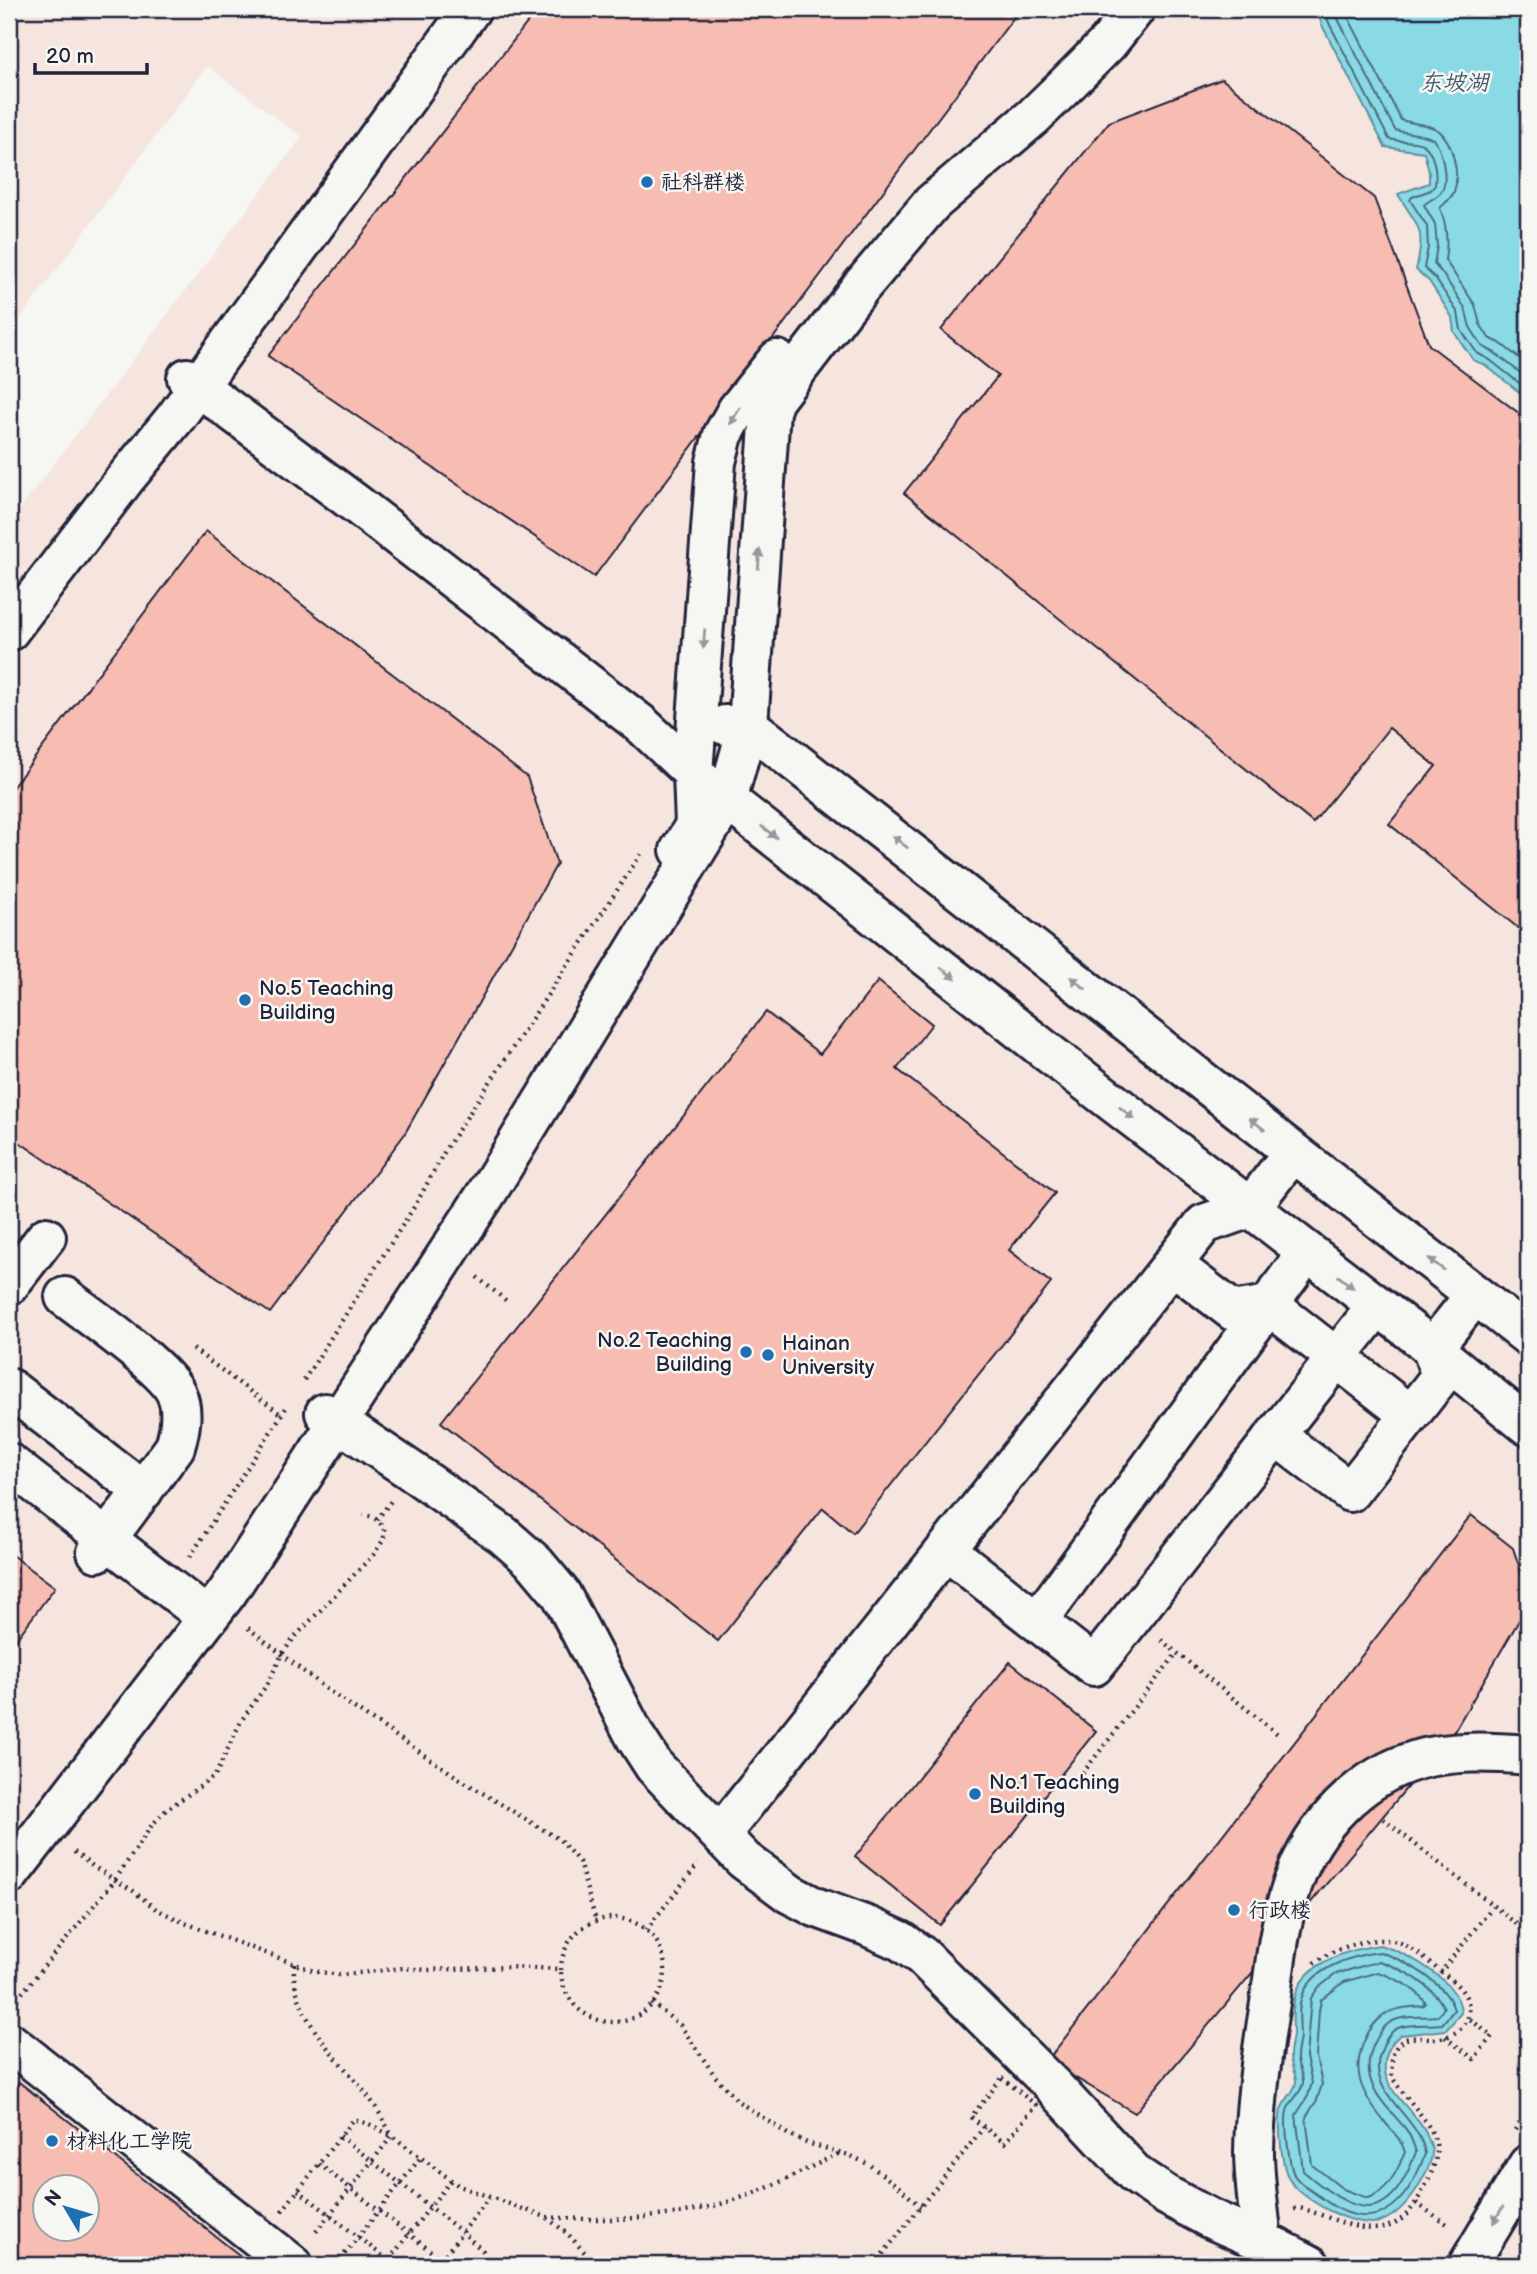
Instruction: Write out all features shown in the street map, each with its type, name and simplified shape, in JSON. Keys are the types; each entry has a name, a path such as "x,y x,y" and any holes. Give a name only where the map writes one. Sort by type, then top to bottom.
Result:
{"street":[{"path":"9,631 176,417 192,382 454,9"},
{"path":"9,607 192,382 471,9"},
{"path":"9,1851 199,1615 227,1593 321,1407 475,1184 695,825 693,773 716,462 723,435 737,410 921,189 1022,104 1094,33 1114,9"},
{"path":"321,1407 488,1191 727,800 748,725 770,411 774,400 860,288 932,203 1066,85 1108,43 1135,9"},
{"path":"192,382 356,503 642,725 693,773 727,800 1528,1426"},
{"path":"642,725 748,725 1528,1336"},
{"path":"720,1836 1204,1224 1250,1208 1293,1152"},
{"path":"9,1285 46,1237"},
{"path":"1038,1621 1307,1252"},
{"path":"1172,1264 1233,1311 1269,1305 1410,1415"},
{"path":"1432,1349 1475,1295"},
{"path":"65,1297 150,1363 170,1383 177,1395 181,1429 175,1447 102,1546"},
{"path":"946,1550 1094,1666 1377,1306"},
{"path":"1275,1435 1350,1492 1441,1376 1432,1349"},
{"path":"9,1388 143,1491"},
{"path":"321,1407 503,1535 535,1563 561,1594 636,1738 654,1766 744,1860 790,1894 815,1907 901,1941 922,1956 1054,2087 1136,2175 1198,2212 1261,2227 1310,2265"},
{"path":"9,1463 102,1546"},
{"path":"9,1483 199,1615"},
{"path":"9,1875 199,1615"},
{"path":"1261,2227 1254,2152 1256,2109 1285,1913 1293,1882 1308,1849 1331,1816 1353,1795 1389,1771 1418,1760 1453,1754 1528,1755"},
{"path":"9,2042 302,2252"},
{"path":"1468,2265 1528,2165"}],"path":[{"path":"321,1407 416,1204 447,1147 645,848"},
{"path":"472,1273 509,1303"},
{"path":"288,1405 199,1615 282,1654 329,1691 463,1780 560,1840 579,1862 596,1921"},
{"path":"9,2010 115,1880 152,1825 166,1810 215,1776 241,1721 268,1683 282,1654 357,1573 384,1539 384,1528 377,1520 363,1515"},
{"path":"1132,1617 1280,1736"},
{"path":"1078,1779 1177,1653"},
{"path":"1353,1795 1528,1933"},
{"path":"646,1930 720,1836"},
{"path":"68,1847 156,1909 185,1923 314,1971 340,1975 403,1968 561,1969"},
{"path":"1441,1972 1493,1906"},
{"path":"618,1918 634,1922 646,1930 659,1944 664,1960 665,1977 660,1993 635,2017 619,2022 601,2021 584,2014 572,2002 563,1986 561,1969 564,1951 573,1936 586,1925 596,1921 618,1918"},
{"path":"1261,2227 1300,2208 1362,2229 1378,2230 1398,2222 1416,2203 1433,2168 1437,2147 1432,2133 1392,2077 1392,2058 1401,2042 1408,2039 1434,2039 1452,2035 1464,2026 1469,2011 1467,1999 1460,1988 1405,1945 1390,1940 1344,1948 1321,1958 1271,1994"},
{"path":"293,1964 299,1998 310,2021 326,2046 374,2105 392,2136"},
{"path":"652,2003 680,2025 715,2076 739,2102 786,2133 867,2164 920,2207"},
{"path":"1444,2037 1474,2059 1492,2036 1467,2017"},
{"path":"1002,2078 1036,2105 1005,2143 984,2127 971,2117 1002,2078"},
{"path":"279,2215 354,2119 392,2136 459,2186 546,2217 619,2218 661,2216 698,2210 742,2197 840,2153"},
{"path":"874,2265 984,2127"},
{"path":"340,2136 462,2232 483,2251 490,2265"},
{"path":"302,2252 392,2136"},
{"path":"336,2265 421,2157"},
{"path":"319,2164 441,2259"},
{"path":"387,2263 451,2180"},
{"path":"298,2190 387,2263 394,2265"},
{"path":"437,2265 489,2198"},
{"path":"1416,2203 1455,2229"},
{"path":"546,2217 568,2234 596,2265"}],"shaded area":[{"name":"Hainan University","path":"9,9 1528,9 1528,2265 9,2265 9,523 302,137 207,66 9,334"}],"water":[{"name":"东坡湖","path":"1316,9 1528,9 1528,399 1485,365 1473,360 1454,332 1452,317 1429,281 1416,270 1420,245 1419,229 1398,194 1429,183 1424,152 1385,147"},
{"path":"1380,1945 1404,1954 1442,1980 1459,2001 1461,2013 1446,2030 1401,2035 1388,2051 1386,2076 1398,2097 1422,2127 1432,2147 1432,2157 1418,2187 1402,2208 1385,2220 1369,2223 1343,2217 1315,2203 1294,2186 1284,2164 1280,2114 1296,2082 1290,2053 1293,2003 1302,1982 1331,1958"}],"building":[{"name":"社科群楼","path":"538,9 1020,9 594,577 268,356"},
{"path":"1222,79 1374,198 1429,345 1528,420 1528,936 1389,824 1436,766 1389,728 1313,823 904,493 998,376 941,330 1109,122"},
{"name":"No.5 Teaching Building","path":"206,531 527,777 557,864 404,1135 270,1313 9,1135 9,792"},
{"name":"No.2 Teaching Building","path":"878,981 932,1024 897,1069 1055,1193 1009,1250 1051,1283 853,1533 823,1508 718,1641 441,1422 766,1012 820,1054"},
{"name":"行政楼","path":"1471,1515 1513,1548 1528,1593 1528,1605 1455,1730 1135,2113 1047,2061"},
{"path":"9,1553 55,1587 9,1649"},
{"name":"No.1 Teaching Building","path":"1010,1662 1096,1731 940,1925 855,1857"},
{"name":"材料化工学院","path":"19,2082 252,2265 9,2265 9,2096"}],"place":[{"name":"社科群楼","path":"647,182"},
{"name":"No.5 Teaching Building","path":"245,1000"},
{"name":"No.2 Teaching Building","path":"746,1352"},
{"name":"Hainan University","path":"768,1355"},
{"name":"No.1 Teaching Building","path":"975,1794"},
{"name":"行政楼","path":"1234,1910"},
{"name":"材料化工学院","path":"52,2141"}]}
